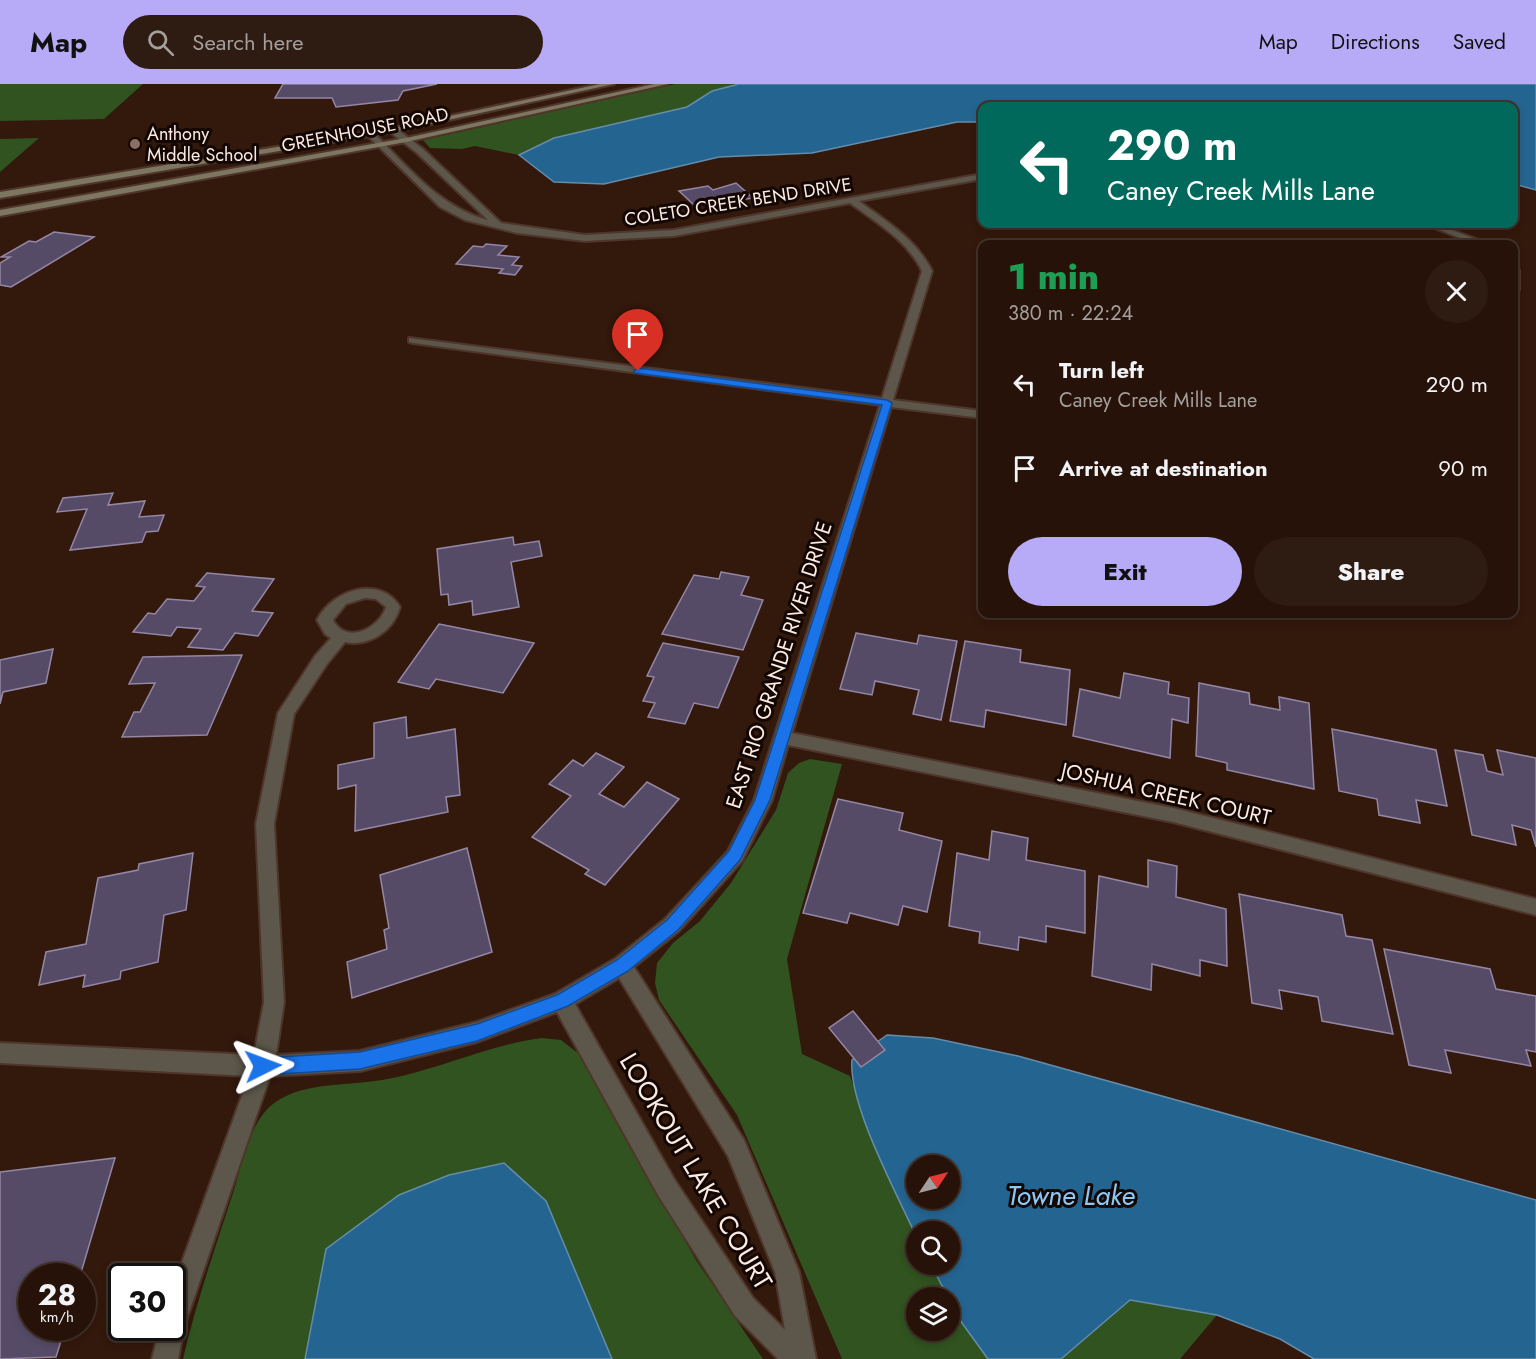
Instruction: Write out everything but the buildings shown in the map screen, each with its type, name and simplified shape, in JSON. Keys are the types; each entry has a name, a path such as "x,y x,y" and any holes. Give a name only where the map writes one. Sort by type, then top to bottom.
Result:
{"main road":[{"name":"GREENHOUSE ROAD","path":"0,195 393,130 610,84"},
{"name":"GREENHOUSE ROAD","path":"0,213 406,140 664,84"},
{"path":"19,192 19,210"}],"street":[{"name":"COLETO CREEK BEND DRIVE","path":"393,130 406,140 443,189 443,205 468,218 548,235 605,238 644,237 978,177"},
{"name":"COLETO CREEK BEND DRIVE","path":"370,134 443,189 498,224"},
{"name":"EAST RIO GRANDE RIVER DRIVE","path":"0,1053 263,1066 360,1060 477,1032 562,1000 622,965 672,925 735,856 763,800 927,271 923,259 910,246 852,200"},
{"path":"1440,228 1472,240"},
{"path":"412,340 978,414"},
{"path":"186,1287 263,1066 274,1002 265,824 285,713 321,660 341,637"},
{"name":"JOSHUA CREEK COURT","path":"783,738 1173,815 1536,907"},
{"name":"LOOKOUT LAKE COURT","path":"622,965 736,1148 787,1272 803,1359"},
{"name":"LOOKOUT LAKE COURT","path":"562,1000 666,1187 744,1307 796,1359"},
{"path":"165,1359 169,1341"}],"green space":[{"path":"0,84 143,84 104,119 0,121"},
{"path":"675,84 739,84 712,91 687,107 554,138 519,155 475,146 462,149 430,148 423,140"},
{"path":"39,138 0,172 0,139"},
{"path":"810,759 842,764 787,959 802,1054 850,1076 878,1156 909,1221 906,1221 906,1275 936,1275 943,1287 906,1287 906,1341 960,1341 960,1319 988,1359 842,1359 737,1115 659,1000 655,983 657,963 673,943 700,921 731,883 776,810 788,773 799,763"},
{"path":"542,1038 561,1040 583,1057 696,1260 763,1359 612,1359 546,1201 326,1249 305,1359 183,1359 200,1296 249,1141 258,1121 274,1103 287,1096 316,1087 396,1077 500,1047"},
{"path":"1130,1300 1217,1315 1180,1359 1061,1359"}],"water":[{"path":"739,84 1536,84 1536,190 1518,185 1518,102 978,102 978,122 957,122 812,153 719,157 604,184 554,182 519,155 554,138 687,107 712,91"},
{"name":"Towne Lake","path":"887,1035 933,1038 1018,1056 1536,1200 1536,1359 1314,1359 1280,1339 1217,1315 1130,1300 1061,1359 988,1359 960,1319 960,1287 943,1287 936,1275 960,1275 960,1221 909,1221 865,1124 853,1078 852,1060"},
{"path":"504,1163 546,1201 612,1359 305,1359 326,1249 399,1195 449,1175"}],"place":[{"name":"Anthony Middle School","path":"135,144"}],"route":[{"path":"263,1066 360,1060 477,1032 562,1000 622,965 672,925 735,856 763,800 887,403 638,371"}]}
